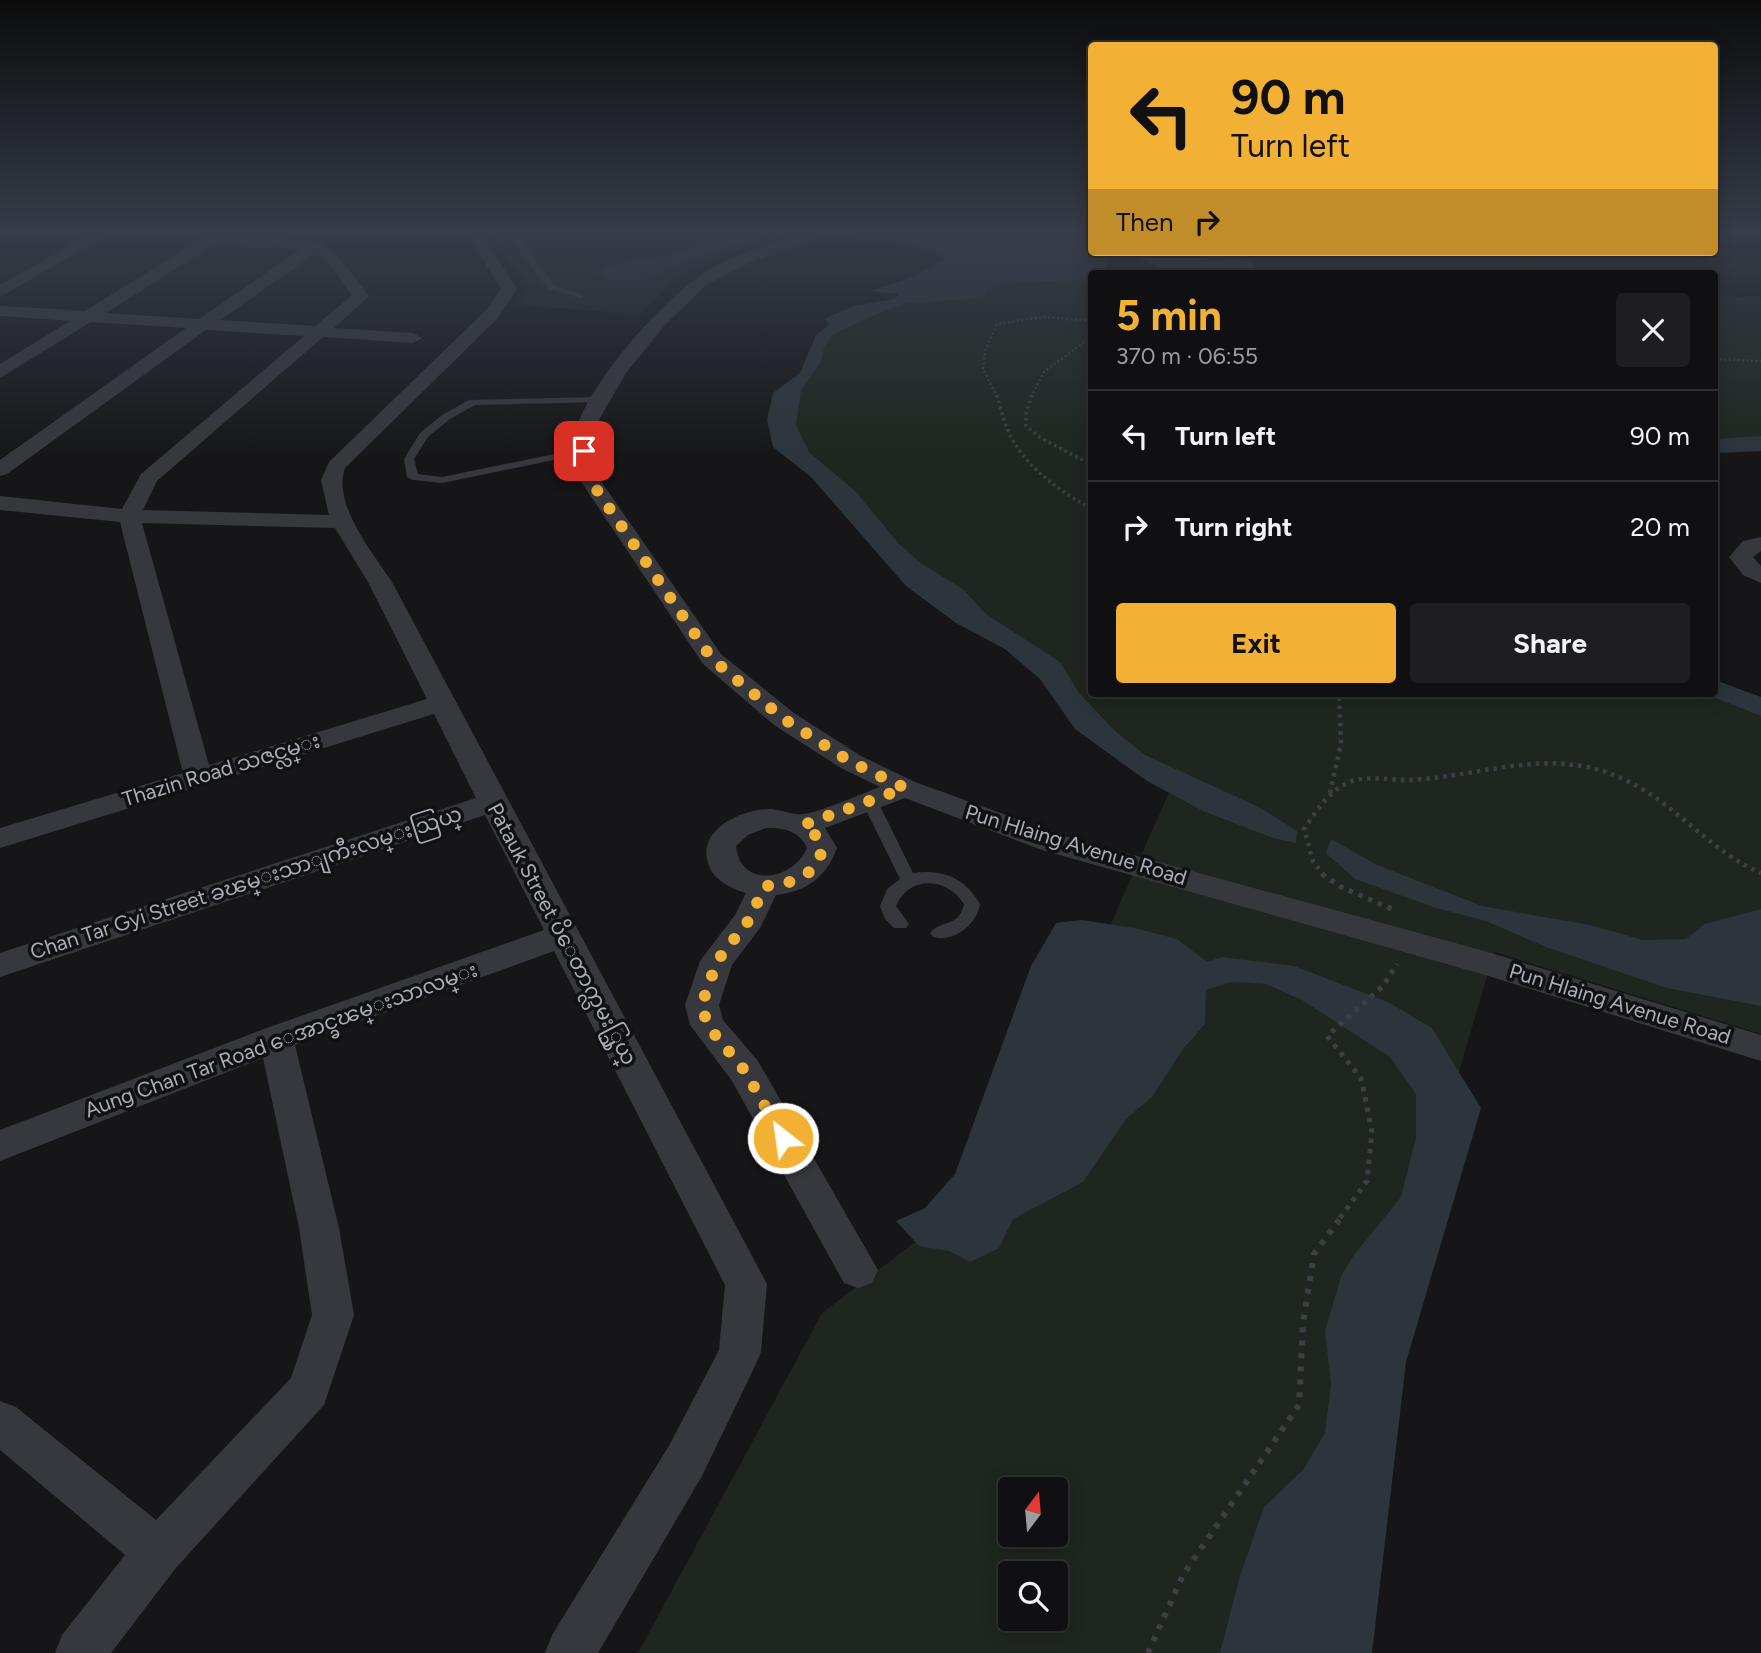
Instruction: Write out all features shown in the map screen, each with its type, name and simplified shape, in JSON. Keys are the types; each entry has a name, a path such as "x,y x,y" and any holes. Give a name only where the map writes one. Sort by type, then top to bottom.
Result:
{"street":[{"path":"0,372 100,308"},
{"path":"0,470 226,308"},
{"path":"198,777 161,629 128,516 148,478 347,308"},
{"name":"Patauk Street ပိေတာက္လမး္သြယ္","path":"496,308 336,466 331,474 331,484 342,522 380,582 562,936 746,1284 740,1352 686,1460 570,1653"},
{"name":"Pun Hlaing Avenue Road","path":"671,308 650,331 593,408 583,437 586,474 712,659 784,719 851,762 905,788 1054,843 1412,942 1761,1048"},
{"path":"0,311 413,338"},
{"path":"0,503 128,516 342,522"},
{"path":"1761,544 1751,546 1741,556 1751,570 1761,576"},
{"name":"Thazin Road သဇင္လမ္း","path":"0,838 442,704"},
{"path":"803,825 870,803 905,788"},
{"name":"Chan Tar Gyi Street ခၽမ္းသာျကီးလမ္းသြယ္","path":"0,965 493,802"},
{"path":"762,819 790,820 803,825 813,831 822,848 816,867 794,881 765,886 737,879 721,863 721,844 737,828 762,819"},
{"path":"765,886 749,920 717,961 702,1004 707,1025 745,1071 858,1270"},
{"name":"Aung Chan Tar Road ေအာင္ခၽမ္းသာလမ္း","path":"0,1146 276,1038 562,936"},
{"path":"80,1653 158,1552 309,1390 333,1315 320,1228 276,1038"},
{"path":"0,1422 158,1552"}],"lane":[{"path":"584,451 442,480 413,477 409,459 424,435 446,417 473,402 600,400"},
{"path":"870,803 909,881"},
{"path":"900,924 891,915 888,906 895,889 909,881 927,877 940,878 962,887 969,895 971,912 966,921 958,927 939,933"}],"path":[{"path":"1088,320 1036,317 1015,318 998,324 986,348 983,369 995,387 1014,443 1054,486 1088,507"},
{"path":"1088,339 1044,372 1035,386 1026,413 1026,426 1037,439 1063,447 1088,462"},
{"path":"1718,359 1761,361"},
{"path":"1339,697 1341,744 1329,793 1304,829 1314,864 1331,885 1378,899 1405,918 1412,942"},
{"path":"1329,793 1353,780 1410,780 1525,763 1567,762 1613,775 1656,796 1712,846 1746,868 1761,873"},
{"path":"1147,1653 1183,1575 1299,1405 1303,1322 1314,1254 1367,1181 1372,1132 1362,1078 1327,1036 1383,986"}],"shaded area":[{"path":"558,308 645,308 639,314"},
{"path":"849,308 892,308 832,335 824,348 821,362 801,390 796,425 809,452 856,492 899,544 922,564 963,589 986,614 1060,662 1079,693 1114,730 1145,755 1261,808 1297,831 1296,843 1273,838 1203,811 1147,781 1075,729 1040,679 1005,649 956,623 906,586 811,477 773,447 767,420 773,393 800,373 816,335 830,324 824,319"},
{"path":"883,308 1088,308 1088,697 1718,697 1718,694 1761,704 1761,1034 1494,952 1390,1308 1336,1653 638,1653 822,1313 998,1179 1174,781 1028,658 924,579 792,447 785,400 822,337"},
{"path":"1718,308 1761,308 1761,443 1718,445"},
{"path":"1761,436 1761,451 1718,453 1718,439"},
{"path":"1718,681 1761,697 1761,716 1713,697 1718,697"},
{"path":"1331,839 1377,865 1482,906 1590,925 1643,940 1686,939 1705,924 1761,909 1761,1006 1667,988 1546,947 1486,921 1436,908 1355,879 1326,853"},
{"path":"1082,920 1134,928 1177,939 1207,962 1222,957 1294,966 1388,1002 1432,1028 1481,1108 1406,1362 1372,1653 1220,1653 1239,1579 1264,1507 1303,1470 1325,1433 1331,1384 1325,1331 1342,1274 1401,1197 1416,1138 1416,1094 1390,1057 1302,1000 1266,984 1231,982 1206,990 1205,1024 1183,1049 1152,1097 1126,1119 1083,1182 1013,1219 999,1248 970,1262 949,1251 919,1246 896,1221 925,1208 955,1174 1031,966 1056,923"}],"route":[{"path":"584,451 586,474 712,659 784,719 851,762 905,788 870,803 803,825 813,831 822,848 816,867 794,881 765,886 749,920 717,961 710,979 702,1004 707,1025 745,1071 783,1138"}]}
